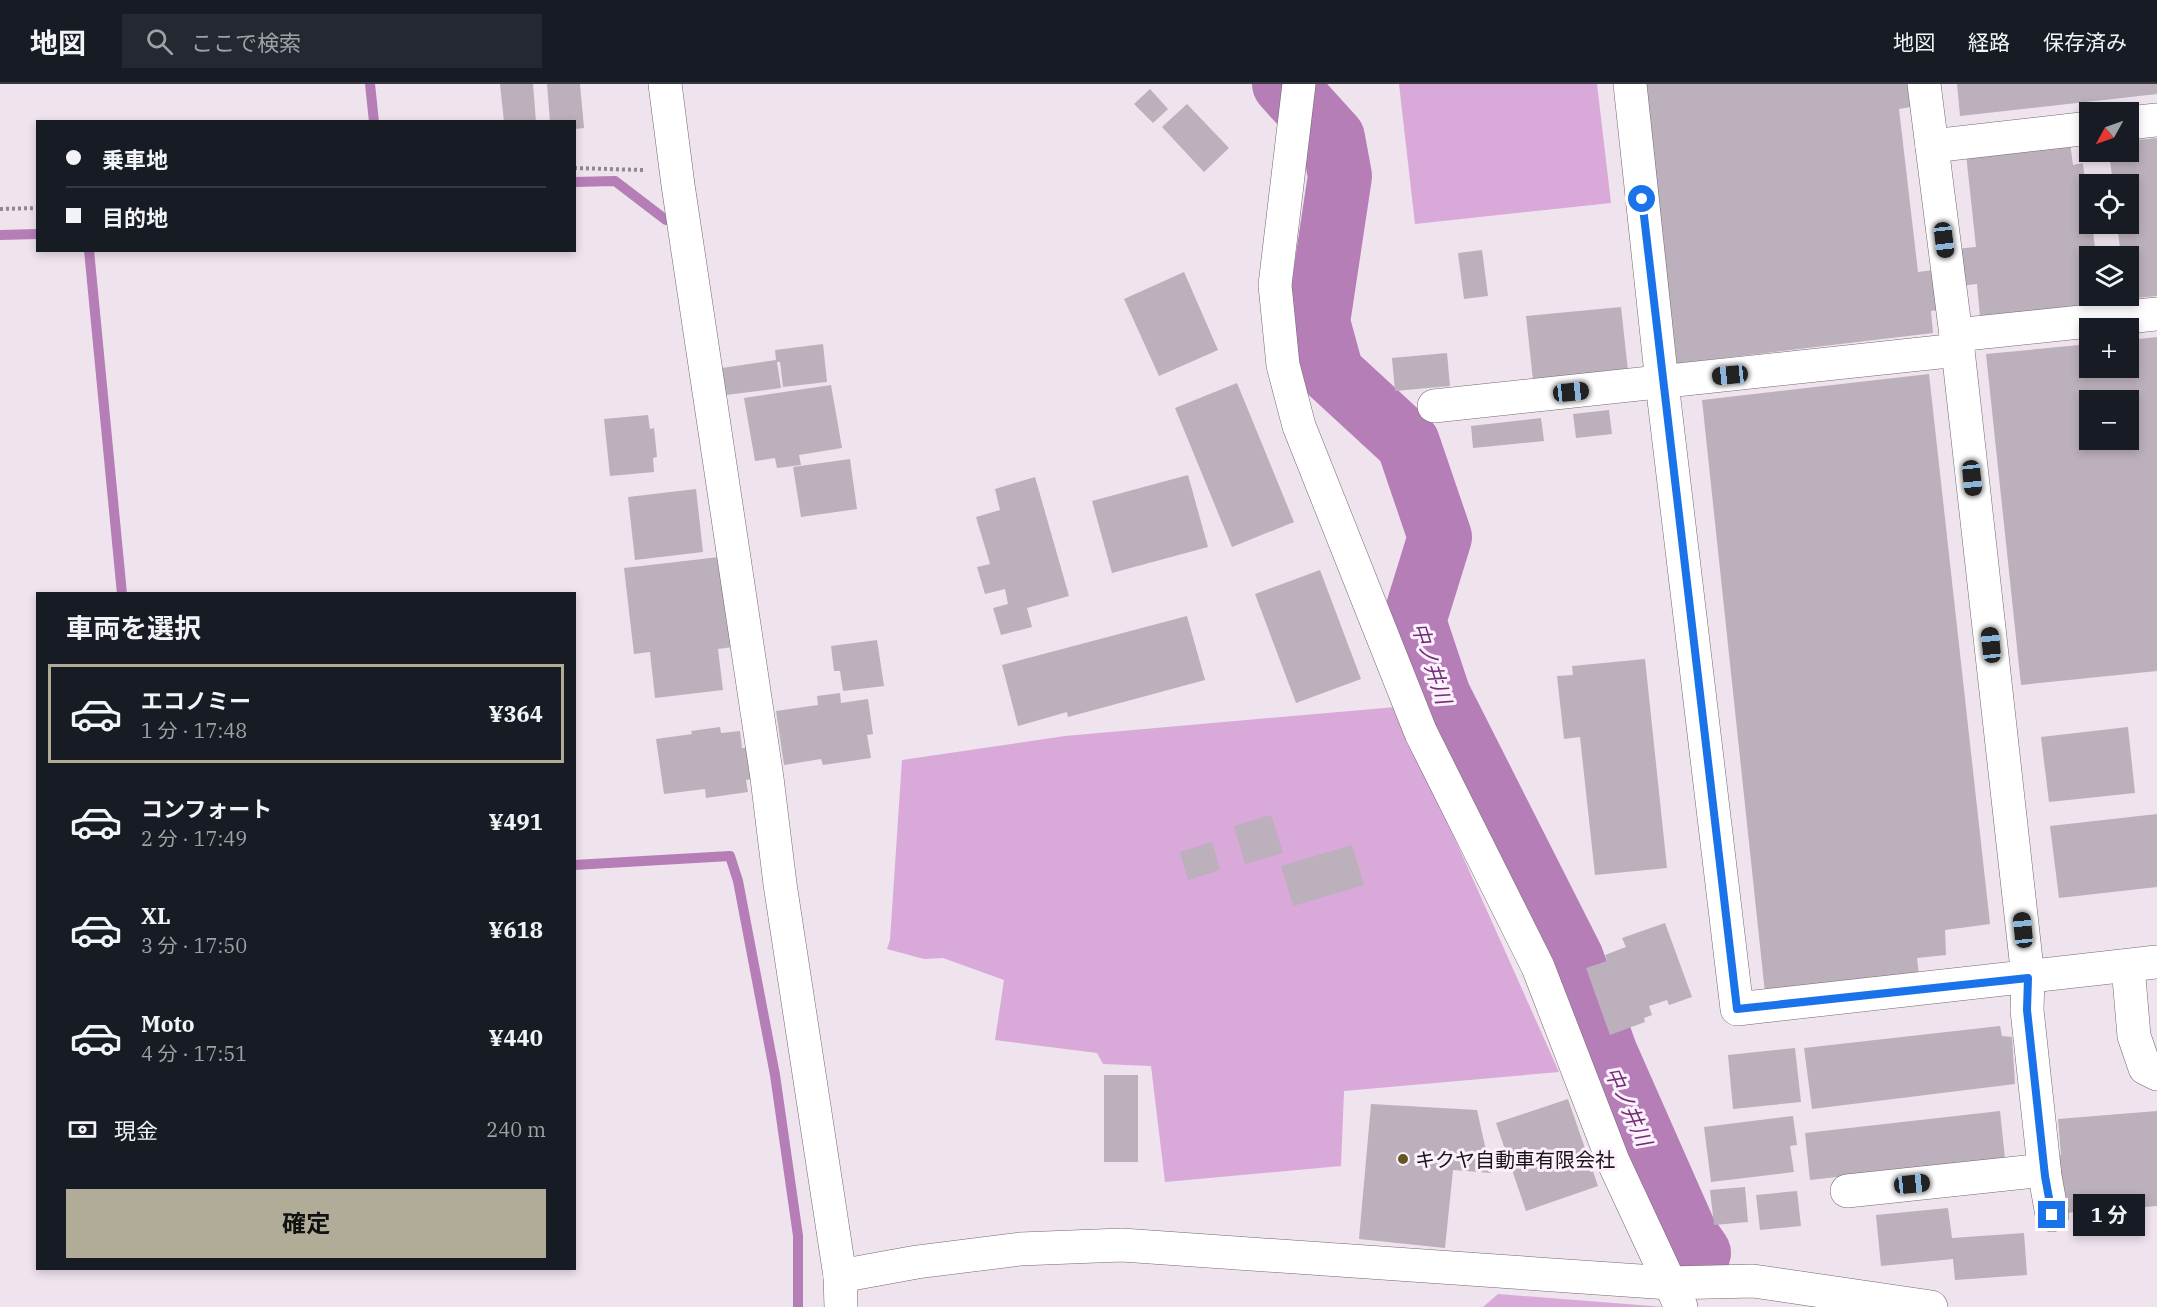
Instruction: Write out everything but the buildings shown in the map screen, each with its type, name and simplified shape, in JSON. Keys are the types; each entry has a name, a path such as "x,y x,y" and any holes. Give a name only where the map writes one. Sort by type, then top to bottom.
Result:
{"street":[{"path":"665,84 841,1291 917,1262 1020,1249 1122,1245 1675,1295 1753,1281 1931,1307"},
{"path":"1299,84 1275,285 1283,365 1299,426 1421,733 1538,967 1613,1161 1675,1295"},
{"path":"1630,84 1662,383 1737,1009 2142,964 2134,1036 2145,1068 2157,1074"},
{"path":"1924,84 1957,343 2028,978 2027,1010 2044,1170 2052,1215"},
{"path":"2139,122 2157,120"},
{"path":"1932,146 2079,129"},
{"path":"1434,406 1662,383 2157,314"},
{"path":"1847,1191 2044,1170"}],"path":[{"path":"576,168 677,171"},
{"path":"0,209 36,208"}],"shaded area":[{"path":"1399,84 1597,84 1611,203 1415,224"},
{"path":"1396,707 1559,1072 1344,1091 1341,1166 1165,1182 1151,1066 1103,1064 1097,1053 995,1040 1004,980 943,958 924,959 887,949 890,940 902,760 1065,736"},
{"path":"1498,1294 1665,1307 1483,1307"}],"waterway":[{"path":"370,84 374,120"},
{"name":"中ノ井川","path":"1284,84 1333,138 1340,176 1318,322 1332,373 1408,443 1440,537 1414,621 1439,696 1572,959 1606,1054 1685,1233 1699,1253"},
{"path":"576,182 615,181 666,220"},
{"path":"0,235 36,234"},
{"path":"89,252 122,592"},
{"path":"576,865 730,856 738,881 775,1075 798,1236 798,1307"}],"place":[{"name":"キクヤ自動車有限会社","path":"1403,1159"}],"route":[{"path":"1642,199 1737,1009 2028,978 2027,1010 2045,1176 2052,1215"}]}
